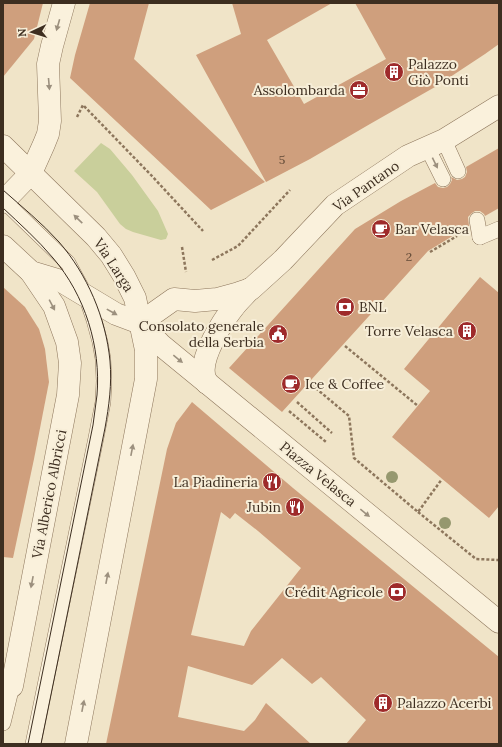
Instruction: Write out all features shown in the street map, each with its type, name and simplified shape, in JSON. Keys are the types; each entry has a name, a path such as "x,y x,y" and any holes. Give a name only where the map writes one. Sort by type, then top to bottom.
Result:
{"street":[{"path":"3,201 31,173 44,144 50,121 48,64 64,3"},
{"name":"Via Pantano","path":"207,383 204,374 206,355 213,338 233,308 251,289 283,260 335,205 408,156 436,143 499,106"},
{"name":"Via Larga","path":"3,146 96,237 111,255 135,298 140,323"},
{"name":"Via Larga","path":"3,246 31,272 61,281 116,314 140,323"},
{"name":"Via Alberico Albricci","path":"7,688 68,395 70,363 67,342 54,306 31,272"},
{"name":"Via Pantano","path":"140,323 174,299 195,301 217,299 239,294 251,289"},
{"path":"76,744 146,379 146,350 140,323"},
{"name":"Piazza Velasca","path":"140,323 161,345 499,622"}],"lane":[{"path":"436,143 458,171"},
{"path":"436,143 443,179"},
{"path":"3,201 68,263 86,296 94,320 103,359 103,402 33,744"},
{"path":"473,223 480,237 499,229"},
{"name":"Via Alberico Albricci","path":"3,723 7,688"}],"path":[{"path":"83,105 203,231"},
{"path":"212,260 238,246 290,190"},
{"path":"182,247 186,272"},
{"path":"345,346 418,406"},
{"path":"312,385 349,416 354,458 476,559 499,560"},
{"path":"297,402 332,433"},
{"path":"289,411 326,442"},
{"path":"418,512 442,479"}],"green space":[{"path":"101,143 110,149 132,175 158,211 168,234 166,239 161,240 126,229 120,224 97,192 74,171"}],"building":[{"path":"3,3 43,3 34,39 3,77"},
{"path":"90,3 149,3 134,59 265,182 211,210 70,78"},
{"path":"232,3 332,3 267,40 304,104 386,59 355,3 499,3 499,44 435,87 310,159 266,182 196,55 241,34"},
{"path":"499,148 499,208 485,216 480,211 475,211 468,217 469,226 428,251 282,412 229,368 355,229 401,201 435,183 438,187 443,188 450,184 452,180 451,177 457,180 462,179 465,177 467,172 466,167"},
{"path":"480,277 499,293 499,506 489,518 392,437 430,391 404,369"},
{"path":"3,287 25,307 39,329 45,349 49,382 13,558 3,557"},
{"path":"192,402 293,488 499,657 499,744 346,744 366,720 321,677 312,684 282,658 252,685 188,666 178,717 244,731 255,720 266,703 311,744 106,744 167,449 176,423","holes":["221,512 230,519 235,513 301,568 251,631 244,646 191,635"]}],"tram line":[{"path":"3,190 32,215 59,242 78,268 94,297 104,329 110,361 110,395 105,428 41,744"},
{"path":"3,208 47,251 74,288 82,305 93,340 98,377 93,425 28,744"}],"place":[{"name":"Palazzo Giò Ponti","path":"394,72"},
{"name":"Assolombarda","path":"359,90"},
{"name":"Bar Velasca","path":"381,229"},
{"name":"BNL","path":"345,307"},
{"name":"Torre Velasca","path":"467,331"},
{"name":"Consolato generale della Serbia","path":"278,334"},
{"name":"Ice & Coffee","path":"291,384"},
{"name":"La Piadineria","path":"272,482"},
{"name":"Jubin","path":"295,507"},
{"name":"Crédit Agricole","path":"397,592"},
{"name":"Palazzo Acerbi","path":"383,703"}]}
